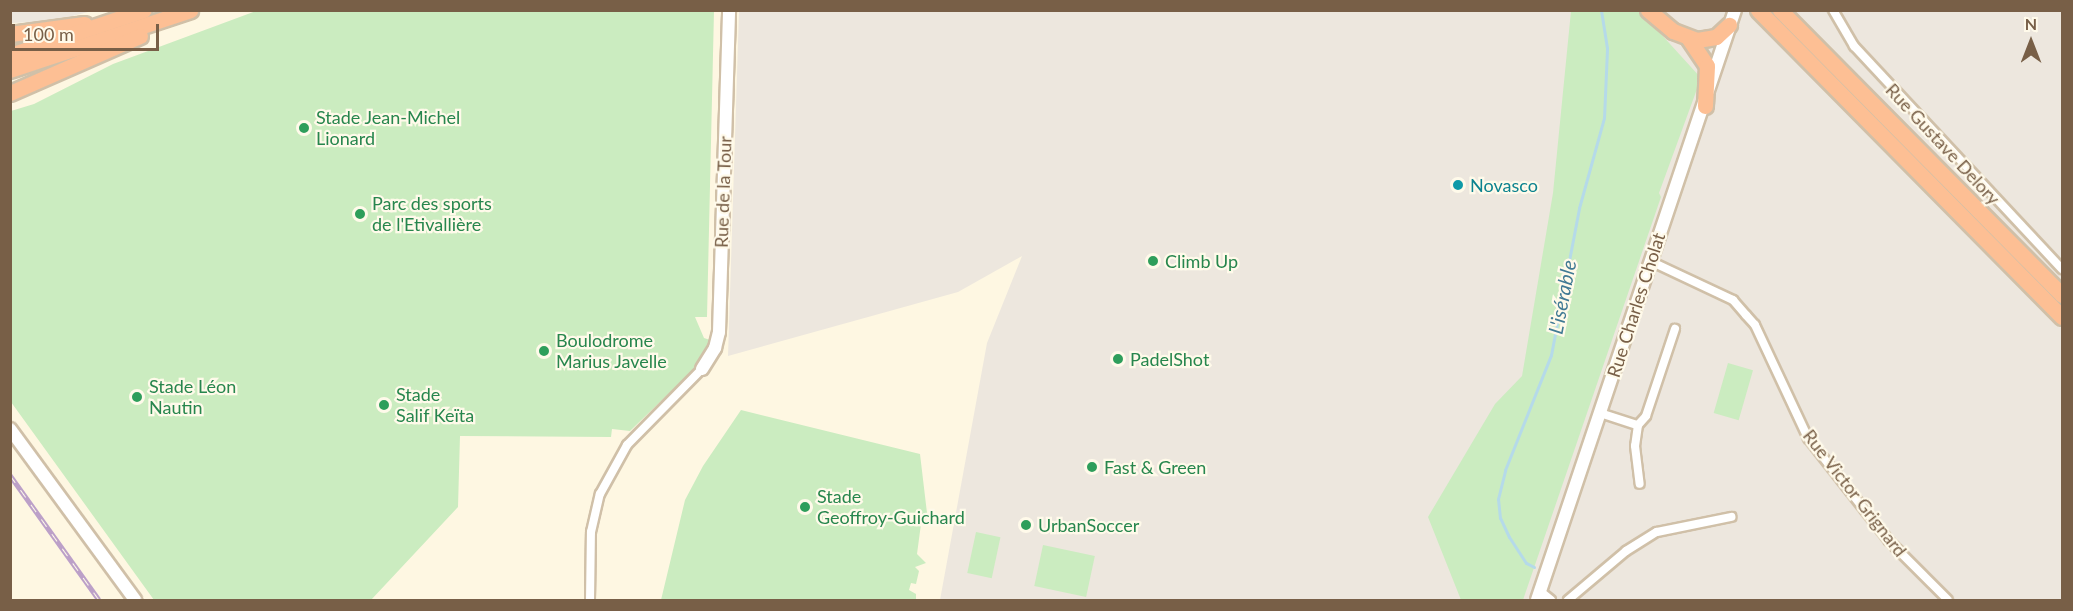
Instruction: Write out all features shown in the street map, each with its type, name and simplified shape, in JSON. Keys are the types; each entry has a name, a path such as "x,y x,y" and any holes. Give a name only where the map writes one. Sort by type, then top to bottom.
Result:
{"highway":[{"path":"10,55 144,10"},
{"path":"10,70 190,10"},
{"path":"1648,10 1689,39 1707,66 1705,106"},
{"path":"1758,10 2062,316"},
{"path":"1780,10 2062,295"},
{"path":"1689,39 1716,37 1733,16"},
{"path":"10,93 147,33 162,20"},
{"path":"10,34 83,24 99,26"}],"street":[{"name":"Rue de la Tour","path":"702,369 715,348 719,332 729,10"},
{"name":"Rue Gustave Delory","path":"1833,10 1854,46 2062,269"},
{"name":"Rue Charles Cholat","path":"1538,596 1650,261 1705,106 1733,16"},
{"name":"Rue Victor Grignard","path":"1650,261 1733,300 1755,325 1808,438 1889,541 1948,600"},
{"path":"1640,484 1635,446 1638,425 1646,416 1675,329"},
{"path":"590,600 591,532 600,494 627,445 702,369"},
{"path":"1600,413 1638,425"},
{"path":"10,429 135,600"},
{"path":"1568,600 1626,551 1657,532 1731,517"},
{"path":"1538,596 1551,600"}],"shaded area":[{"path":"10,11 92,11 53,21 11,23"},
{"path":"739,11 2062,11 2062,600 940,600 987,343 1022,256 958,292 728,356"}],"green space":[{"name":"Parc des sports de l'Etivallière","path":"256,11 714,11 707,317 695,317 704,338 710,340 694,369 630,431 612,429 611,437 460,436 458,507 371,600 154,600 11,402 11,111 34,104 113,64"},
{"path":"1571,11 1640,11 1701,78 1659,193 1661,197 1523,600 1461,600 1428,517 1495,404 1522,376 1553,193"},
{"path":"1728,363 1753,370 1739,420 1714,413"},
{"name":"Stade Geoffroy-Guichard","path":"741,410 920,454 927,513 925,525 921,524 917,554 926,563 915,567 919,571 916,584 911,583 909,590 916,594 916,600 661,600 685,500 703,466"},
{"path":"976,532 1000,537 992,578 967,573"},
{"path":"1043,545 1095,556 1086,597 1034,586"}],"waterway":[{"name":"L'isérable","path":"1534,567 1526,563 1509,537 1500,518 1498,499 1505,470 1551,355 1579,208 1604,118 1607,48 1601,10"}],"railway":[{"path":"10,475 99,600"}],"place":[{"name":"Stade Jean-Michel Lionard","path":"304,128"},
{"name":"Novasco","path":"1458,185"},
{"name":"Parc des sports de l'Etivallière","path":"360,214"},
{"name":"Climb Up","path":"1153,261"},
{"name":"Boulodrome Marius Javelle","path":"544,351"},
{"name":"PadelShot","path":"1118,359"},
{"name":"Stade Léon Nautin","path":"137,397"},
{"name":"Stade Salif Keïta","path":"384,405"},
{"name":"Fast & Green","path":"1092,467"},
{"name":"Stade Geoffroy-Guichard","path":"805,507"},
{"name":"UrbanSoccer","path":"1026,525"}]}
